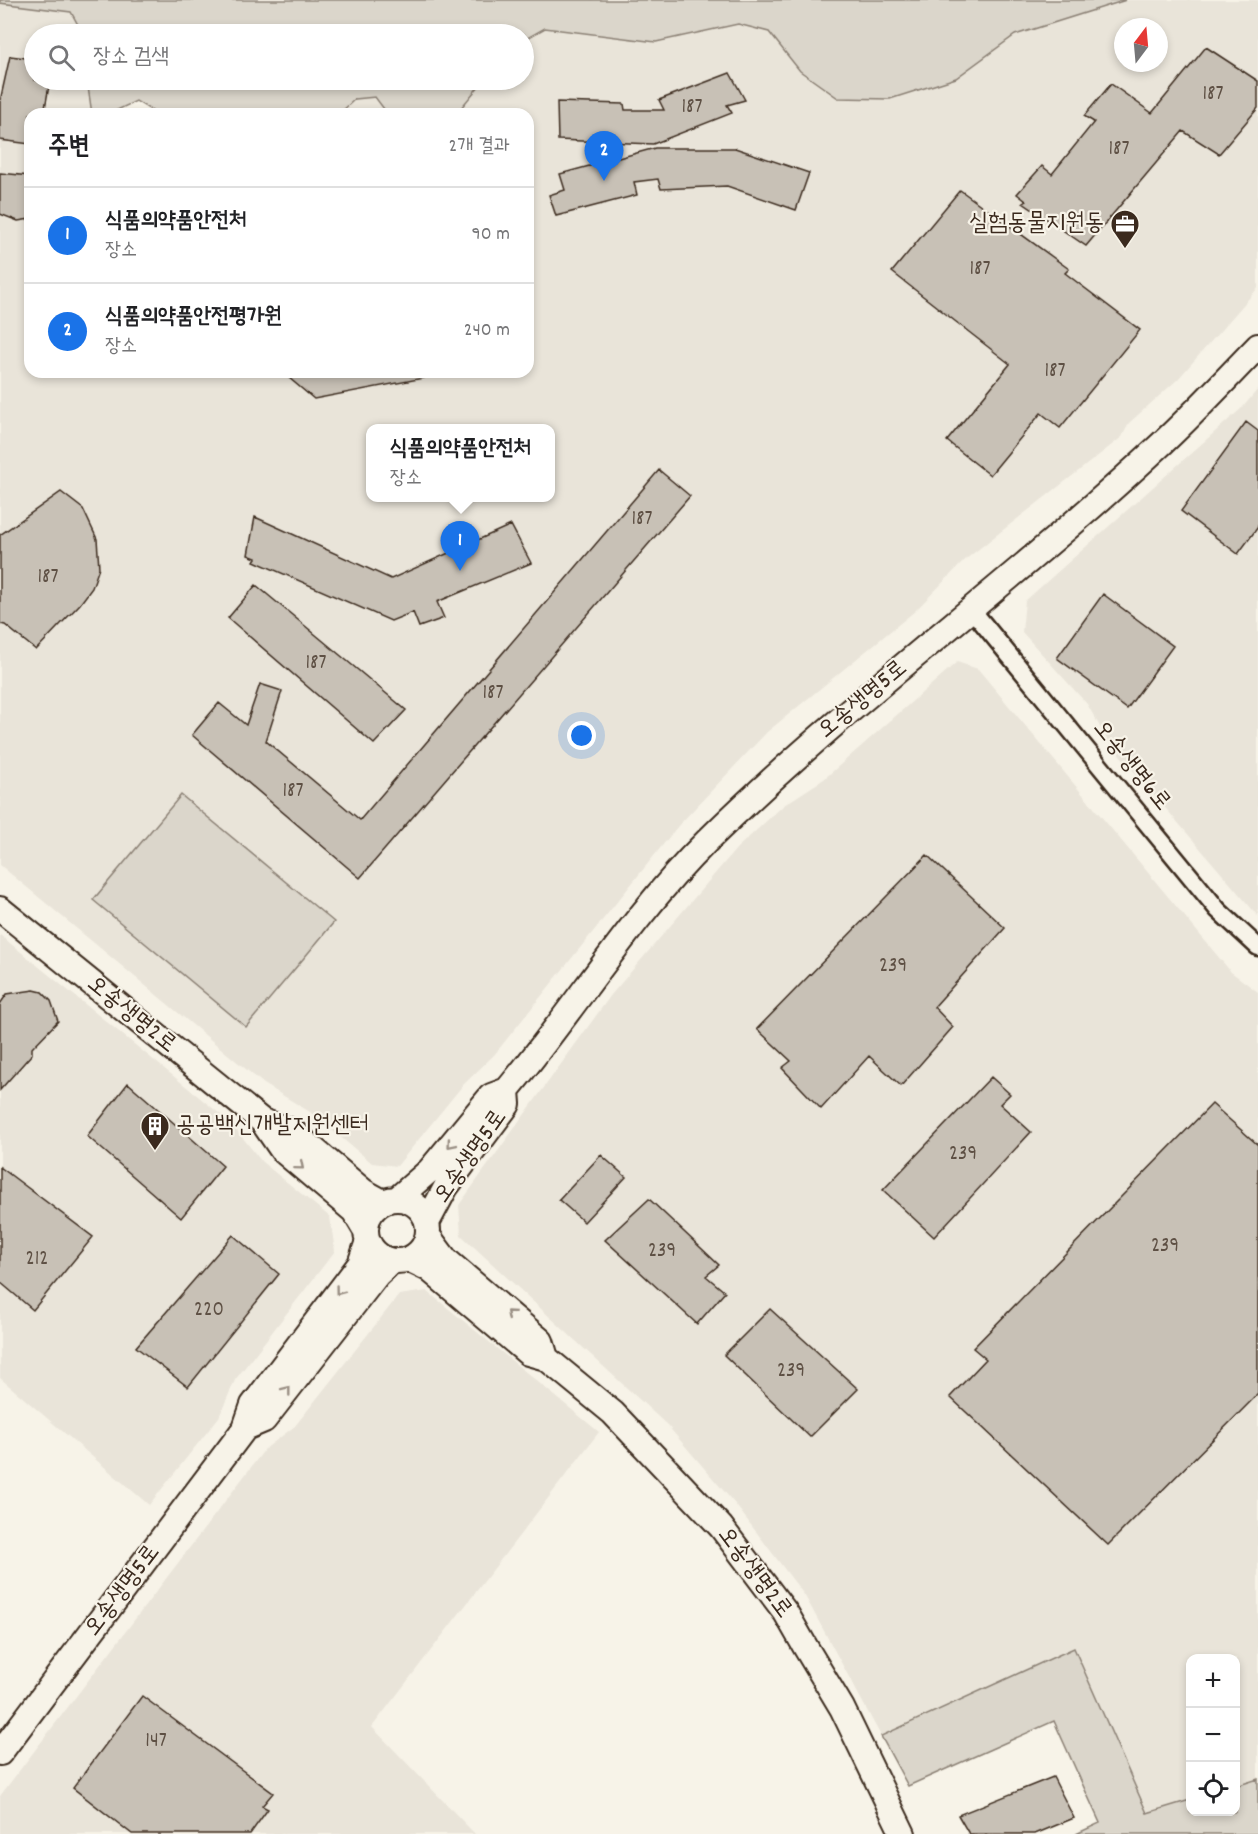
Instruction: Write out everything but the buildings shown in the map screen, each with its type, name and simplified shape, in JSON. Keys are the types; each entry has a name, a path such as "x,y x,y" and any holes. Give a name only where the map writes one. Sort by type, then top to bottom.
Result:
{"street":[{"name":"오송생명5로","path":"391,1200 430,1170 491,1096 507,1090 638,918 705,843 803,750 972,610 1158,448 1258,346"},
{"name":"오송생명6로","path":"972,610 1218,910 1258,947"},
{"name":"오송생명2로","path":"0,909 262,1121 282,1150 354,1211 367,1236"},
{"name":"오송생명5로","path":"428,1229 446,1187 508,1104 507,1090"},
{"name":"오송생명2로","path":"262,1121 292,1131 363,1191 391,1200"},
{"path":"391,1200 417,1205 428,1229 421,1251 400,1260 382,1257 367,1236 372,1212 391,1200"},
{"name":"오송생명2로","path":"428,1229 446,1260 541,1341 546,1358"},
{"name":"오송생명5로","path":"0,1753 245,1428 253,1405 360,1264 367,1236"},
{"name":"오송생명5로","path":"245,1428 264,1420 377,1275 400,1260"},
{"name":"오송생명2로","path":"400,1260 429,1269 528,1353 546,1358 621,1421 721,1527 786,1613 843,1708 903,1834"}],"shaded area":[{"path":"0,0 1126,0 1015,35 956,78 890,99 838,98 800,71 769,32 738,24 656,42 545,28 534,34 534,24 78,24 71,12 0,3"},
{"path":"1126,0 1258,0 1258,288 1178,379 1129,423 1122,437 966,559 915,611 767,732 678,826 494,1055 463,1085 397,1166 372,1163 310,1112 264,1084 0,865 0,3 71,12 78,24 24,24 24,90 88,90 91,108 24,108 24,378 534,378 534,108 461,108 476,90 534,90 534,34 545,28 656,42 738,24 769,32 800,71 956,78 1015,35"},
{"path":"88,90 476,90 461,108 383,108 375,97 355,99 345,108 147,108 136,101 121,108 91,108"},
{"path":"375,97 396,108 345,108 355,99"},
{"path":"1258,389 1258,916 1108,741 1087,704 1022,632 1025,601 1243,407"},
{"path":"957,662 978,669 1231,972 1258,992 1258,1779 1240,1785 1240,1654 1186,1654 1186,1801 1148,1813 1074,1649 881,1736 805,1596 735,1504 667,1425 461,1235 459,1205 611,995 737,848 784,805 824,779"},
{"path":"181,795 334,922 246,1027 93,900"},
{"path":"0,935 231,1123 262,1162 330,1217 335,1251 235,1380 219,1417 149,1505 0,1378"},
{"path":"427,1291 599,1432 372,1727 475,1834 0,1834 0,1796 265,1449 295,1426 399,1295"},
{"path":"1074,1648 1147,1813 1186,1801 1186,1816 1240,1816 1240,1785 1258,1779 1258,1834 1076,1834 1100,1823 1054,1721 908,1786 881,1736"}],"place":[{"name":"식품의약품안전평가원","path":"604,181"},
{"name":"실험동물지원동","path":"1125,250"},
{"name":"식품의약품안전처","path":"460,571"},
{"name":"공공백신개발지원센터","path":"155,1152"}]}
